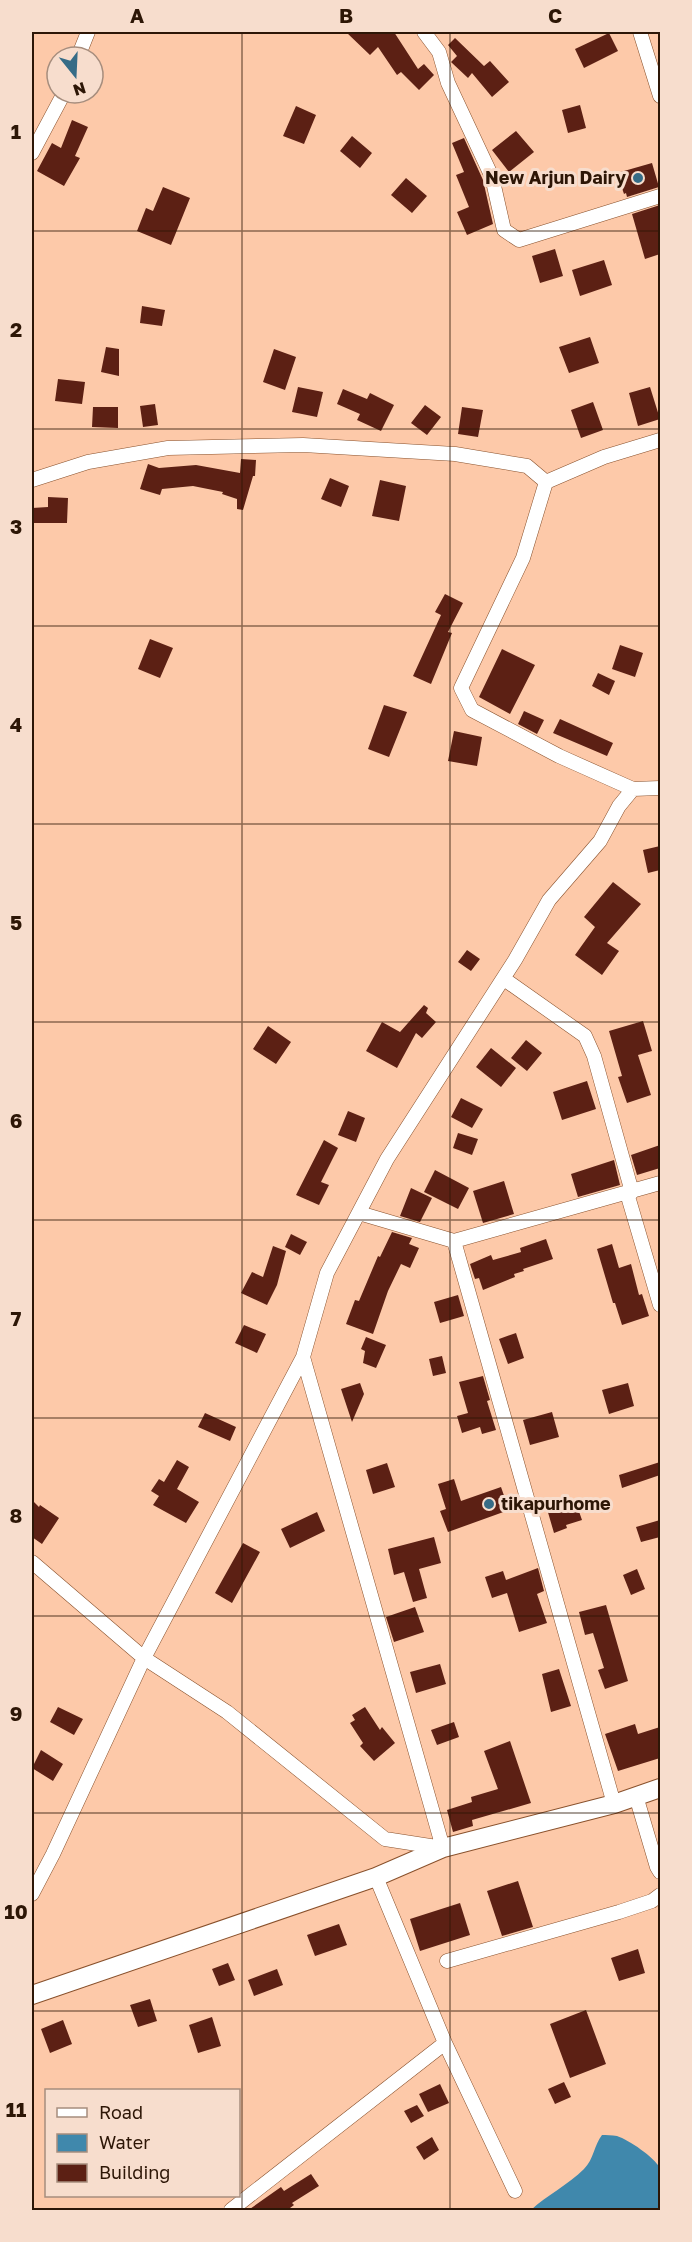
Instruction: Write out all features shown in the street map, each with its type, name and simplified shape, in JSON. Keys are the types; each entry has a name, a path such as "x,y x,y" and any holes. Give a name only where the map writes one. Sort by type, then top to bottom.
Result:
{"street":[{"path":"424,32 439,52 448,84 492,177 504,230 519,240 660,196"},
{"path":"639,32 660,96"},
{"path":"32,153 58,105"},
{"path":"660,440 604,457 546,482 523,558 461,688 472,710 559,756 633,789 660,788"},
{"path":"32,480 88,462 168,448 303,445 455,454 527,466 546,482"},
{"path":"32,1894 53,1854 144,1658 303,1357 327,1273 387,1159 504,979 549,900 600,840 619,806 633,789"},
{"path":"504,979 585,1036 594,1056 660,1305"},
{"path":"359,1213 454,1241 660,1183"},
{"path":"454,1241 614,1804"},
{"path":"303,1357 443,1848"},
{"path":"32,1562 144,1658 227,1712 385,1839 443,1848"},
{"path":"32,1995 376,1877 443,1848 614,1804 660,1788"},
{"path":"636,1796 660,1872"},
{"path":"376,1877 445,2043 515,2191"},
{"path":"447,1961 619,1912 652,1901 660,1895"},
{"path":"231,2211 445,2043"}],"water":[{"path":"602,2135 617,2136 628,2141 657,2164 660,2168 660,2210 531,2210 584,2169"}],"building":[{"path":"346,32 394,32 418,69 424,64 434,75 419,90 401,72 397,75 378,47 370,55"},
{"path":"609,33 618,51 584,68 575,49"},
{"path":"455,38 484,66 490,61 509,82 492,97 472,73 468,78 451,62 457,56 448,45"},
{"path":"580,105 586,128 568,133 562,110"},
{"path":"296,106 316,115 304,144 283,136"},
{"path":"72,120 88,127 75,156 80,158 64,186 37,171 52,143 61,148"},
{"path":"516,131 534,152 509,172 492,150"},
{"path":"352,136 372,153 360,168 340,151"},
{"path":"464,138 483,180 493,224 467,235 457,212 469,207 456,175 464,172 452,143"},
{"name":"New Arjun Dairy","path":"652,163 659,187 627,197 617,173"},
{"path":"406,178 427,196 412,213 391,195"},
{"path":"163,187 190,198 171,245 137,231 146,208 153,211"},
{"path":"660,205 660,254 645,259 632,214"},
{"path":"555,249 563,276 540,283 532,256"},
{"path":"604,260 612,285 580,296 572,270"},
{"path":"142,306 165,310 162,326 140,323"},
{"path":"590,337 599,363 569,373 559,347"},
{"path":"106,347 119,349 119,376 101,372"},
{"path":"274,349 296,357 285,390 263,382"},
{"path":"58,379 85,382 82,404 55,401"},
{"path":"298,387 323,392 317,417 292,412"},
{"path":"650,387 660,419 638,426 629,393"},
{"path":"343,389 367,399 370,393 394,405 381,431 357,420 360,414 337,404"},
{"path":"593,402 603,430 581,438 571,410"},
{"path":"155,404 158,425 143,427 140,406"},
{"path":"425,405 441,417 427,435 411,423"},
{"path":"93,407 118,407 118,428 92,427"},
{"path":"462,407 483,410 478,437 458,434"},
{"path":"241,459 256,460 255,476 253,476 243,510 237,509 237,499 222,494 223,492 193,486 162,489 160,495 140,489 148,464 159,468 196,465 240,473"},
{"path":"330,478 349,486 341,507 321,499"},
{"path":"380,480 406,486 399,521 372,516"},
{"path":"48,497 68,498 67,523 32,523 32,508 48,507"},
{"path":"445,594 463,603 448,632 452,633 431,684 413,676 441,615 435,612"},
{"path":"150,639 173,648 160,678 138,669"},
{"path":"620,645 643,653 635,677 612,669"},
{"path":"502,649 535,665 510,714 479,697"},
{"path":"598,673 615,681 609,695 592,686"},
{"path":"384,705 407,712 389,757 368,749"},
{"path":"524,711 544,720 537,734 518,724"},
{"path":"560,719 613,743 607,756 553,733"},
{"path":"454,731 482,737 477,766 448,761"},
{"path":"660,846 660,870 648,873 643,850"},
{"path":"613,882 641,904 607,943 619,951 602,975 575,955 595,927 584,917"},
{"path":"467,950 480,959 471,971 458,962"},
{"path":"424,1005 428,1008 426,1013 436,1022 422,1038 416,1033 397,1068 366,1051 382,1022 400,1032"},
{"path":"643,1021 652,1051 638,1055 651,1095 627,1103 618,1077 622,1076 609,1031"},
{"path":"268,1026 291,1042 276,1064 253,1049"},
{"path":"526,1040 542,1053 527,1071 511,1058"},
{"path":"491,1048 516,1068 501,1087 476,1067"},
{"path":"587,1081 596,1109 562,1120 553,1092"},
{"path":"461,1098 483,1109 472,1128 451,1117"},
{"path":"348,1111 365,1118 356,1142 338,1135"},
{"path":"458,1133 478,1139 472,1155 453,1148"},
{"path":"324,1140 338,1148 321,1182 329,1185 319,1205 296,1195"},
{"path":"660,1145 660,1168 637,1175 631,1155"},
{"path":"614,1160 620,1185 578,1197 571,1174"},
{"path":"435,1170 469,1188 458,1209 424,1192"},
{"path":"504,1181 514,1214 483,1223 473,1191"},
{"path":"411,1188 432,1198 420,1222 400,1216"},
{"path":"392,1232 412,1238 409,1244 419,1248 410,1268 401,1264 388,1291 373,1334 346,1324 355,1300 359,1301 378,1256 380,1257"},
{"path":"291,1234 307,1242 300,1255 285,1247"},
{"path":"546,1239 553,1259 523,1269 524,1271 514,1274 515,1277 483,1290 479,1278 475,1279 470,1264 491,1255 493,1260 521,1252 520,1248"},
{"path":"612,1244 619,1268 631,1264 639,1295 642,1294 649,1316 622,1325 597,1249"},
{"path":"273,1246 286,1251 277,1285 267,1305 241,1293 252,1272 263,1277"},
{"path":"458,1295 464,1316 440,1323 434,1302"},
{"path":"244,1325 266,1334 257,1353 235,1343"},
{"path":"516,1333 524,1358 508,1364 499,1339"},
{"path":"366,1337 386,1345 376,1368 363,1363 365,1351 361,1349"},
{"path":"442,1356 446,1373 433,1376 429,1359"},
{"path":"483,1376 490,1400 487,1401 496,1430 482,1434 480,1427 462,1433 457,1416 468,1413 459,1382"},
{"path":"360,1383 364,1394 352,1422 341,1389"},
{"path":"628,1383 634,1406 609,1414 602,1390"},
{"path":"552,1412 559,1437 530,1445 523,1420"},
{"path":"205,1413 236,1427 230,1441 198,1427"},
{"path":"177,1460 189,1467 177,1489 199,1502 186,1523 153,1505 159,1496 151,1491 159,1479 164,1482"},
{"path":"660,1462 660,1475 622,1488 619,1475"},
{"path":"387,1463 395,1487 373,1494 366,1470"},
{"path":"454,1479 461,1501 501,1487 509,1510 448,1532 440,1511 446,1509 438,1484"},
{"path":"32,1500 39,1507 40,1505 59,1518 42,1544 32,1537"},
{"path":"575,1500 582,1520 566,1525 567,1528 554,1533 547,1509"},
{"path":"317,1512 325,1531 290,1548 281,1529"},
{"path":"660,1520 660,1537 641,1542 636,1527"},
{"path":"434,1537 441,1563 419,1569 427,1598 413,1602 404,1572 394,1575 388,1549"},
{"path":"243,1543 260,1552 232,1603 215,1593"},
{"path":"538,1568 544,1591 537,1594 547,1623 519,1632 507,1593 492,1598 485,1577 503,1571 506,1580"},
{"path":"637,1569 645,1589 631,1595 623,1575"},
{"path":"606,1605 628,1681 605,1689 598,1670 604,1668 593,1633 585,1635 579,1612"},
{"path":"415,1607 424,1632 394,1642 386,1617"},
{"path":"440,1664 446,1684 416,1693 410,1672"},
{"path":"559,1669 571,1706 551,1712 542,1674"},
{"path":"58,1707 83,1719 74,1735 50,1722"},
{"path":"365,1707 380,1730 382,1727 395,1743 374,1761 360,1746 363,1743 350,1723 355,1720 352,1715"},
{"path":"454,1722 459,1737 437,1745 431,1730"},
{"path":"635,1724 638,1734 660,1727 660,1758 618,1771 605,1734"},
{"path":"510,1741 531,1803 472,1820 473,1826 453,1832 447,1810 472,1802 471,1797 498,1789 484,1751"},
{"path":"41,1750 63,1764 53,1781 32,1768"},
{"path":"518,1881 533,1927 502,1936 487,1891"},
{"path":"460,1903 470,1935 420,1951 410,1919"},
{"path":"339,1924 347,1945 315,1956 307,1935"},
{"path":"638,1949 645,1973 619,1981 611,1958"},
{"path":"228,1963 235,1980 219,1986 212,1969"},
{"path":"277,1969 283,1985 254,1996 248,1980"},
{"path":"150,1999 157,2021 138,2027 130,2005"},
{"path":"586,2010 606,2064 570,2078 550,2024"},
{"path":"212,2017 221,2046 198,2053 189,2025"},
{"path":"63,2020 72,2044 50,2053 41,2029"},
{"path":"564,2082 571,2097 555,2104 548,2089"},
{"path":"440,2084 449,2103 428,2112 419,2094"},
{"path":"417,2105 424,2116 411,2123 404,2111"},
{"path":"432,2137 439,2150 424,2160 416,2147"},
{"path":"311,2174 319,2186 292,2203 294,2205 286,2211 247,2211 281,2187 284,2191"}],"place":[{"name":"New Arjun Dairy","path":"638,178"},
{"name":"tikapurhome","path":"489,1504"}]}
